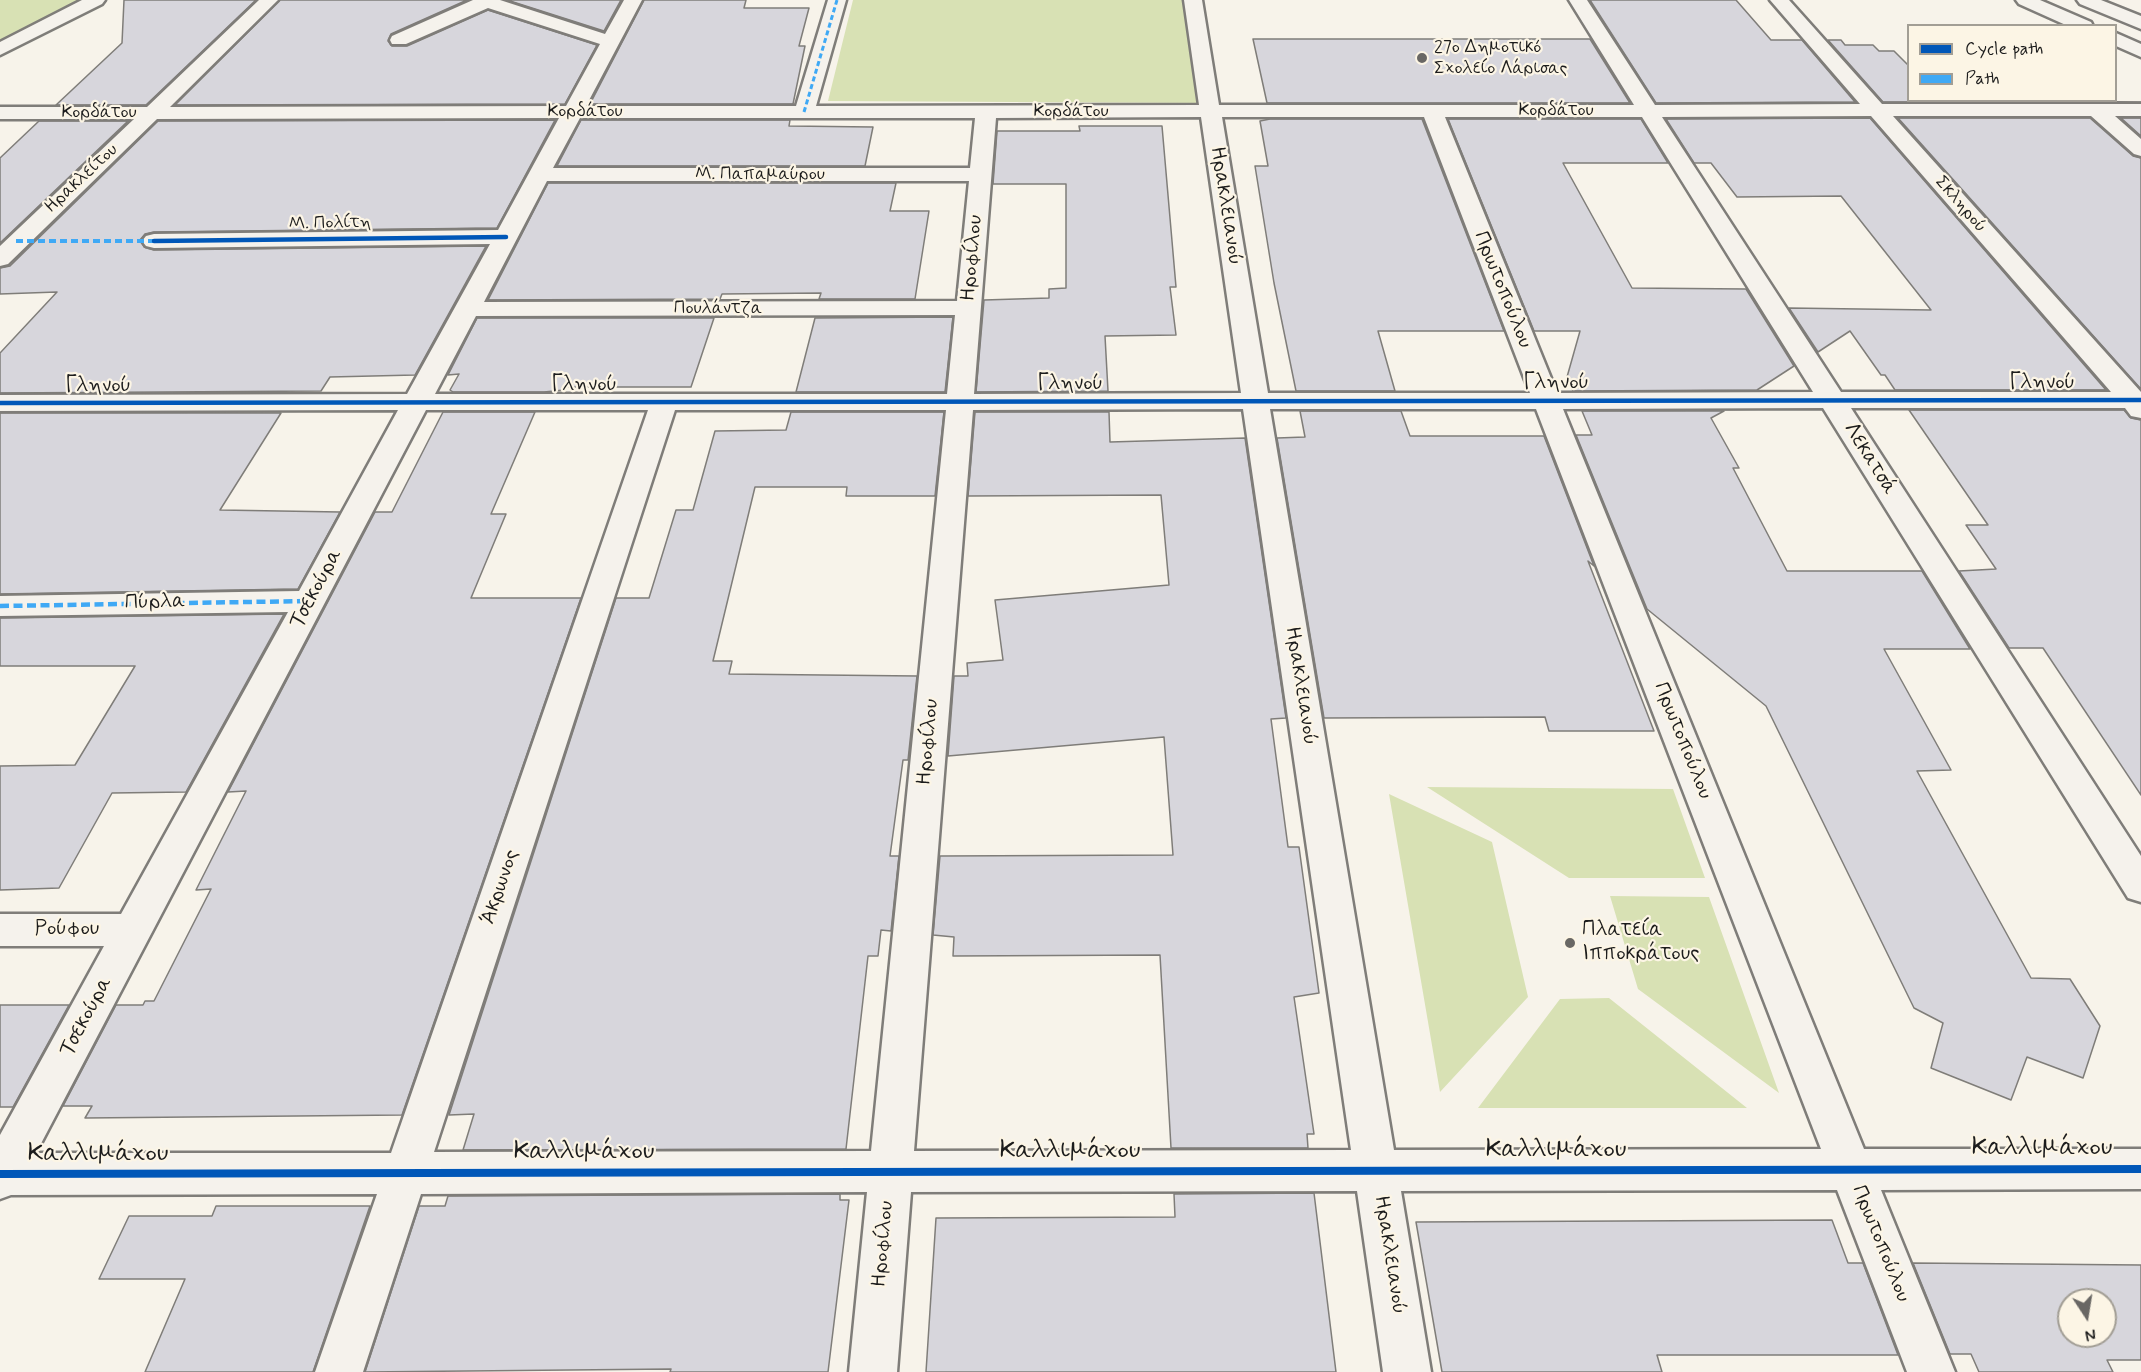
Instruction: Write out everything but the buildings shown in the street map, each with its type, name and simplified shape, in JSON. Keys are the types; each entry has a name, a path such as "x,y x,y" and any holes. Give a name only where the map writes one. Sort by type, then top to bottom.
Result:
{"main road":[{"path":"0,49 96,0"},
{"name":"Ηρακλείτου","path":"0,259 269,0"},
{"name":"Τσεκούρα","path":"1,1175 633,0"},
{"path":"804,112 837,0"},
{"name":"Ηρακλειανού","path":"1193,0 1407,1372"},
{"name":"Λεκατσά","path":"1578,0 1646,111 1833,400 2141,887"},
{"name":"Σκληρού","path":"1779,0 2138,403"},
{"path":"2025,0 2079,24"},
{"path":"2086,0 2141,23"},
{"path":"399,40 484,1 611,42"},
{"path":"2117,40 2141,51"},
{"path":"2096,110 2141,150"},
{"name":"Κορδάτου","path":"0,113 2141,110"},
{"name":"Πρωτοπούλου","path":"1432,111 1931,1372"},
{"name":"Ηροφίλου","path":"873,1372 986,112"},
{"name":"Μ. Παπαμαύρου","path":"540,175 980,174"},
{"name":"Μ. Πολίτη","path":"154,241 506,237"},
{"name":"Πουλάντζα","path":"467,309 968,308"},
{"name":"Γληνού","path":"0,403 1833,400 2138,403"},
{"name":"Άκρωνος","path":"339,1372 664,402"},
{"name":"Πύρλα","path":"0,606 310,601"},
{"name":"Ρούφου","path":"0,930 134,930"},
{"name":"Καλλιμάχου","path":"1,1175 2141,1168"}],"green space":[{"path":"0,0 80,0 0,40"},
{"path":"853,0 1185,0 1201,103 828,101"},
{"path":"1427,787 1673,789 1705,878 1569,878"},
{"path":"1389,794 1492,842 1528,997 1440,1092"},
{"path":"1610,896 1709,897 1779,1093 1638,989"},
{"path":"1609,998 1747,1108 1478,1108 1560,999"}],"marked path":[{"path":"804,112 837,0"},
{"path":"16,241 158,241"},
{"path":"0,606 310,601"}],"cycle path":[{"path":"154,241 506,237"},
{"path":"0,403 2141,400"},
{"path":"0,1174 2141,1169"}],"place":[{"name":"27ο Δημοτικό Σχολείο Λάρισας","path":"1422,58"},
{"name":"Πλατεία Ιπποκράτους","path":"1570,943"}]}
